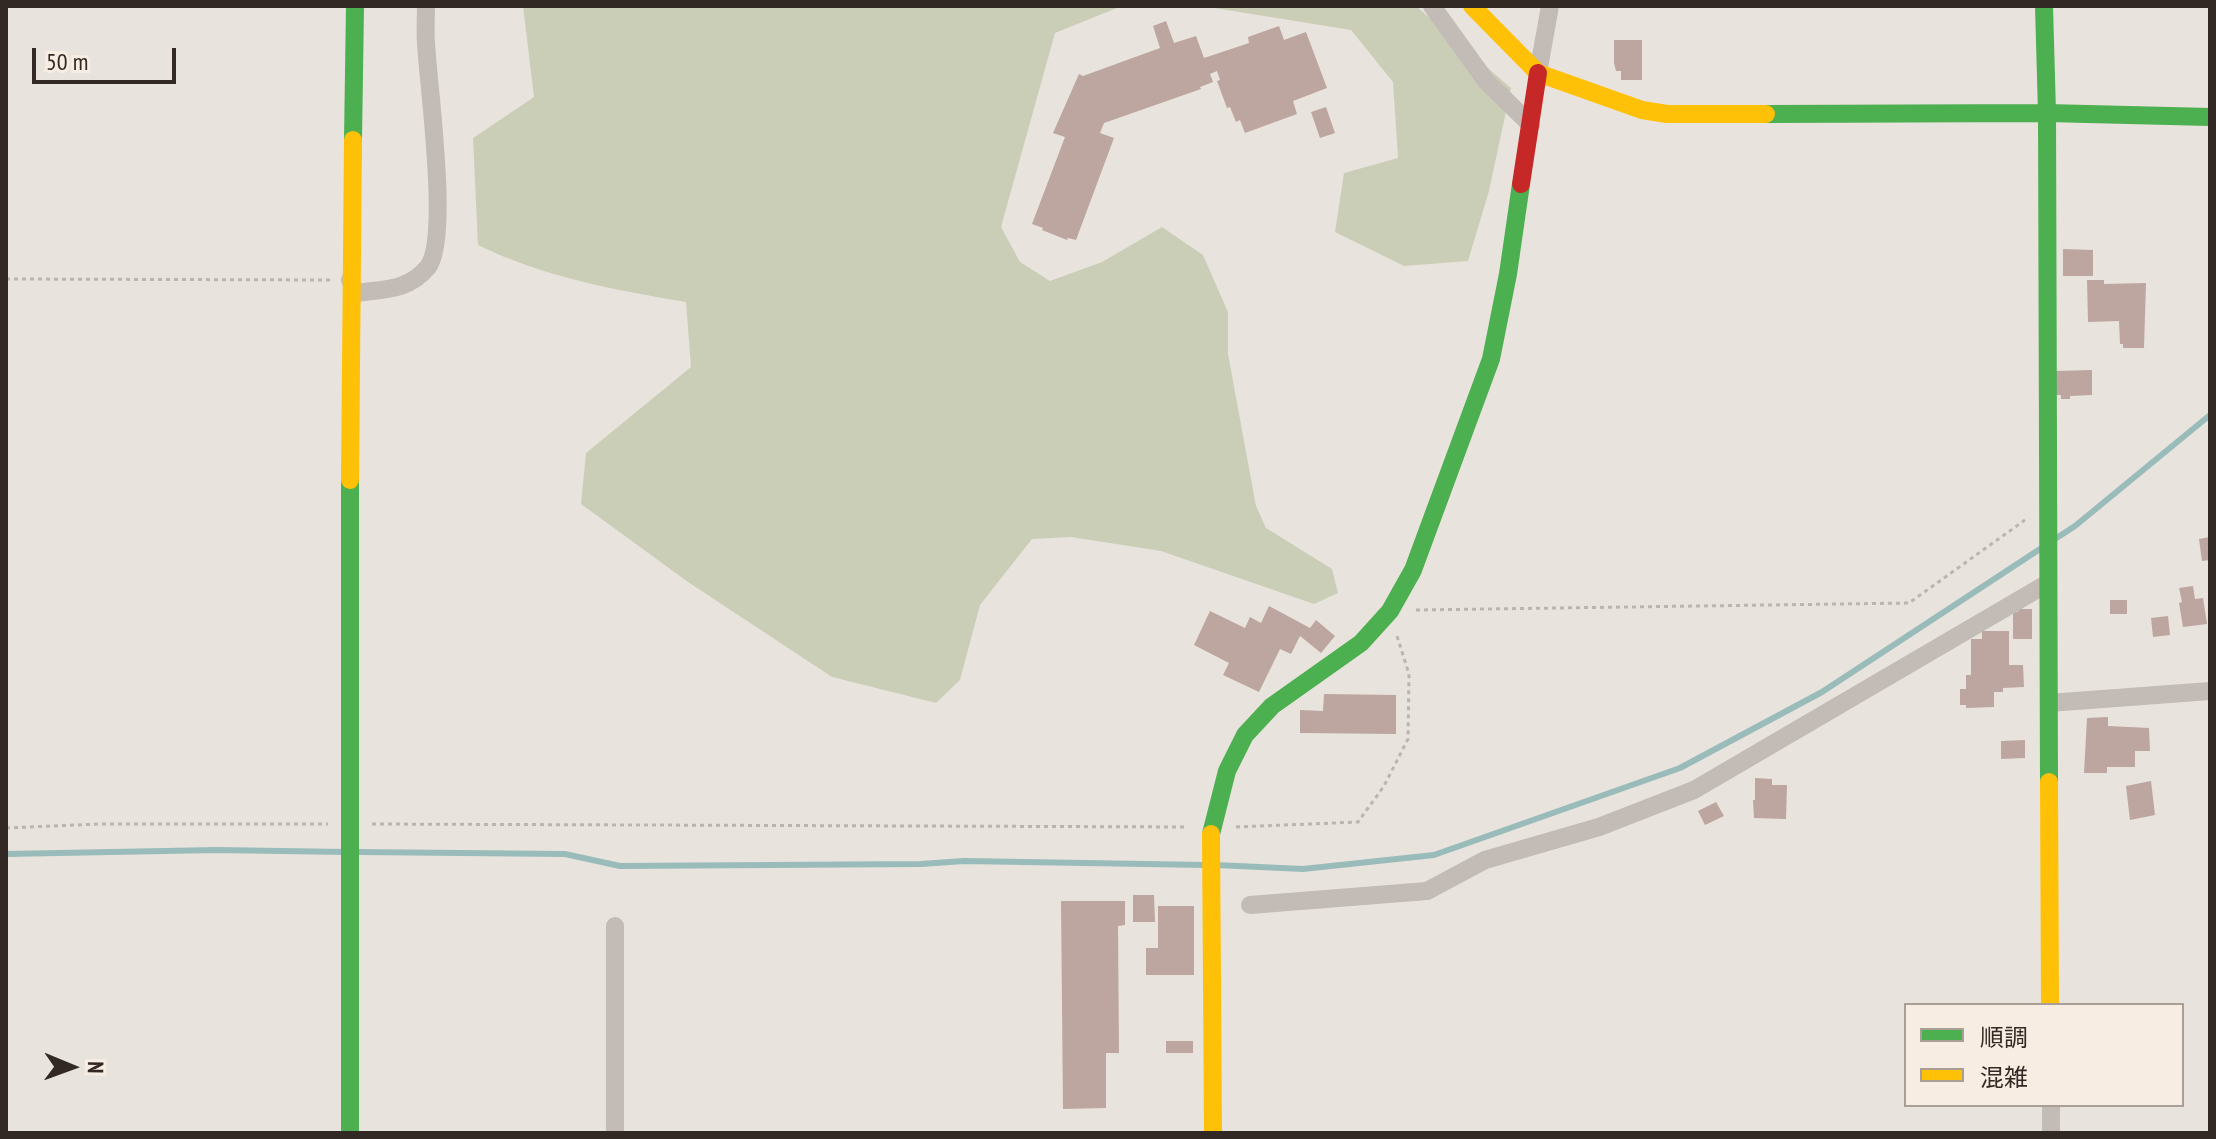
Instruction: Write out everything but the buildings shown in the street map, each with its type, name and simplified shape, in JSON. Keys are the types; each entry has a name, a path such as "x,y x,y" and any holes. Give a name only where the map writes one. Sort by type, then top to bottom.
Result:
{"street":[{"path":"350,1133 350,280 355,6"},
{"path":"350,280 356,293 406,287 429,265 435,242 437,151 426,42 426,6"},
{"path":"1432,6 1486,81 1531,125"},
{"path":"1472,6 1538,73 1642,110 1667,114 2047,113 2210,117"},
{"path":"1213,1133 1211,828 1227,771 1245,735 1272,706 1361,643 1390,611 1413,570 1491,359 1508,274 1550,6"},
{"path":"2044,6 2050,1003"},
{"path":"1250,905 1427,891 1485,860 1599,827 1694,790 2048,583"},
{"path":"2049,703 2210,691"},
{"path":"615,926 615,1133"},
{"path":"2051,1107 2051,1133"}],"path":[{"path":"6,279 350,280"},
{"path":"6,828 99,824 349,824 1211,828 1358,822 1384,786 1408,739 1409,674 1390,611 1909,603 2048,510"}],"green space":[{"path":"523,6 1122,6 1055,33 1001,227 1020,262 1050,281 1102,262 1162,227 1203,255 1228,312 1228,354 1256,506 1266,528 1332,569 1338,593 1314,604 1161,551 1071,537 1032,539 980,605 960,680 936,703 832,677 688,582 581,504 586,453 691,367 686,302 554,274 478,245 473,138 534,97"},
{"path":"1202,6 1416,6 1511,88 1489,191 1468,261 1404,266 1335,232 1344,173 1398,158 1393,82 1351,30"}],"waterway":[{"path":"2055,539 2210,415"},
{"path":"1216,865 1303,869 1434,855 1680,768 1822,692 2043,547"},
{"path":"6,854 217,850 346,852"},
{"path":"358,852 565,854 620,866 964,861 1205,865"}],"traffic: fast":[{"path":"353,140 355,6"},
{"path":"2044,6 2049,782"},
{"path":"1766,114 2047,113 2210,117"},
{"path":"1211,834 1227,771 1245,735 1272,706 1361,643 1390,611 1413,570 1491,359 1521,184"},
{"path":"350,480 350,1133"}],"traffic: slow":[{"path":"1472,6 1538,73 1642,110 1667,114 1766,114"},
{"path":"350,480 353,140"},
{"path":"2049,782 2050,1003"},
{"path":"1211,834 1213,1133"}],"traffic: jam":[{"path":"1521,184 1538,73"}]}
